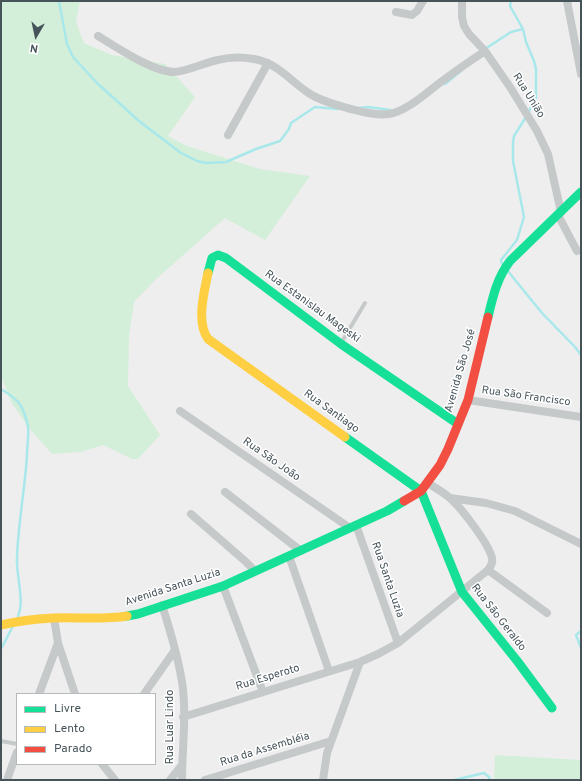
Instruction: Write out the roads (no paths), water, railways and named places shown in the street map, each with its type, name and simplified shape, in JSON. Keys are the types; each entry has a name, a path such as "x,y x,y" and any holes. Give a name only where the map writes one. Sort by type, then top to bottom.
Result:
{"street":[{"path":"396,12 409,15 415,13 423,1"},
{"name":"Rua União","path":"462,1 462,17 464,26 485,52 514,93 537,131 548,154 559,214 577,251"},
{"path":"566,1 581,74"},
{"path":"98,36 149,65 165,71 180,71 229,58 254,59 268,63 278,69 309,94 321,100 362,112 387,114 394,113 408,106 485,52"},
{"path":"228,135 268,63"},
{"name":"Avenida São José","path":"254,571 387,511 421,491 428,483 448,450 468,400 496,286 502,272 510,261 581,192"},
{"name":"Rua Estanislau Mageski","path":"203,331 203,313 210,262 212,258 218,255 226,258 341,344 458,424"},
{"name":"Rua Santiago","path":"203,331 208,339 214,344 421,491"},
{"name":"Rua São Francisco","path":"468,400 581,416"},
{"name":"Rua São João","path":"180,411 353,526"},
{"path":"428,483 450,498 478,532 492,559 492,564 488,570 547,613"},
{"name":"Rua São Geraldo","path":"421,491 462,592 518,662 552,708"},
{"path":"225,492 300,551"},
{"path":"450,498 486,503 515,511 581,544"},
{"path":"191,514 246,561 254,571"},
{"name":"Rua Santa Luzia","path":"353,526 398,643"},
{"path":"289,556 329,671"},
{"name":"Rua Esperoto","path":"183,717 360,662 378,654 398,643 488,570"},
{"name":"Avenida Santa Luzia","path":"1,625 22,620 54,618 103,619 138,614 223,586 254,571"},
{"path":"223,586 263,692"},
{"name":"Rua Luar Lindo","path":"162,605 175,650 182,682 182,780"},
{"path":"54,618 58,643 75,693"},
{"path":"39,693 58,643"},
{"path":"145,693 175,650"},
{"path":"322,780 331,741 360,662"},
{"name":"Rua da Assembléia","path":"206,780 331,741"},
{"path":"7,780 16,755"},
{"path":"103,765 115,780"},
{"path":"170,780 182,765"}],"lane":[{"path":"341,344 365,302"},
{"path":"1,741 16,744"}],"waterway":[{"path":"59,1 67,44 73,57 97,83 139,121 181,153 197,161 206,163 226,162 256,149 280,141 289,129 291,123 315,107 338,109"},
{"path":"511,1 510,6 523,29 536,69 536,98 528,113"},
{"path":"485,49 511,32 523,29"},
{"path":"445,84 461,71"},
{"path":"359,108 368,107 390,110"},
{"path":"502,264 501,260 517,240 524,217 513,161 513,142 514,136 526,117"},
{"path":"507,270 542,313 581,355"},
{"path":"1,389 20,404 25,414 28,427 26,468 18,545 17,565 21,603 18,616"},
{"path":"1,649 13,626"},
{"path":"581,631 576,635 581,648"},
{"path":"454,780 484,773 490,780"}]}
